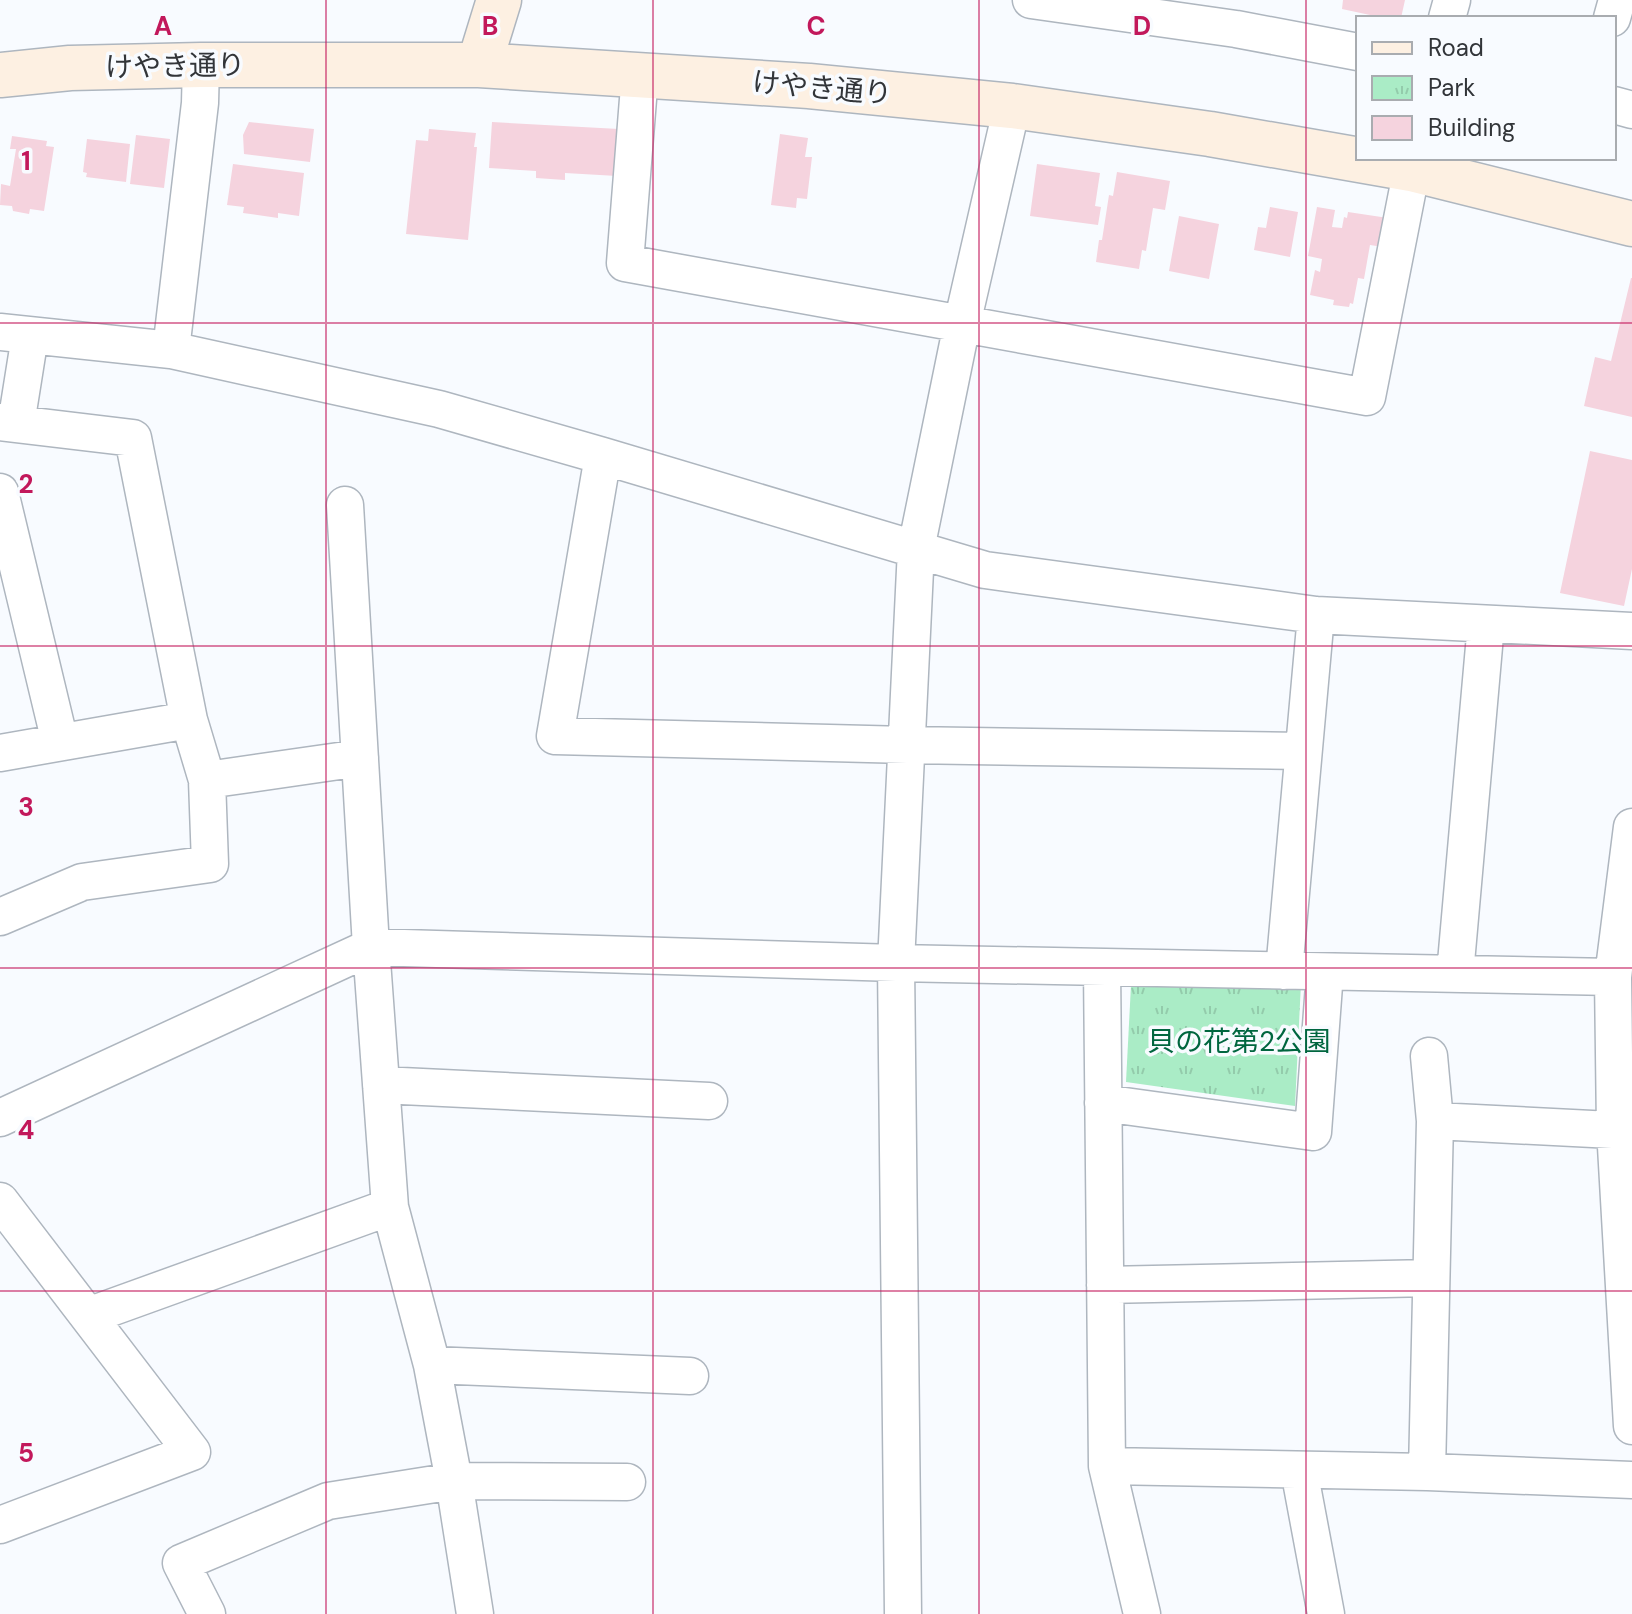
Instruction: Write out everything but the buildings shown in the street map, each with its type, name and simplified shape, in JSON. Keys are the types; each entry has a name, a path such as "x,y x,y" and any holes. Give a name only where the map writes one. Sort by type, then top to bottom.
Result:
{"street":[{"path":"479,65 499,0"},
{"path":"1031,0 1236,29 1356,52"},
{"path":"171,350 200,103 201,65"},
{"name":"けやき通り","path":"0,75 70,68 201,65 479,65 640,74 809,86 1012,106 1356,156"},
{"path":"640,74 625,263 1367,397 1413,164"},
{"path":"903,1614 896,963 916,549 962,324 1012,106"},
{"name":"けやき通り","path":"1386,160 1413,164 1632,224"},
{"path":"0,917 82,882 210,864 207,780 189,720 133,438 8,423 15,334 171,350 439,409 985,570 1316,615 1632,631"},
{"path":"603,456 555,736 1303,751"},
{"path":"0,492 60,742"},
{"path":"345,505 390,1207 432,1365 475,1614"},
{"path":"1284,971 1316,615"},
{"path":"1455,974 1486,624"},
{"path":"0,753 189,720"},
{"path":"207,780 360,758"},
{"path":"1632,827 1625,938 1613,977 1624,1130 1632,1426"},
{"path":"0,1118 371,947 896,963 1613,977"},
{"path":"1102,967 1107,1466 1142,1614"},
{"path":"1103,1103 1313,1132 1325,972"},
{"path":"1427,1472 1435,1121 1429,1056"},
{"path":"381,1085 709,1101"},
{"path":"1435,1121 1624,1130"},
{"path":"0,1201 192,1452 0,1525"},
{"path":"88,1316 390,1207"},
{"path":"1105,1285 1431,1278"},
{"path":"432,1365 690,1376"},
{"path":"1107,1466 1427,1472 1632,1480"},
{"path":"1299,1470 1326,1614"},
{"path":"207,1614 181,1563 328,1501 454,1481 627,1482"}],"green space":[{"name":"貝の花第2公園","path":"1301,983 1295,1106 1126,1082 1131,985"}]}
